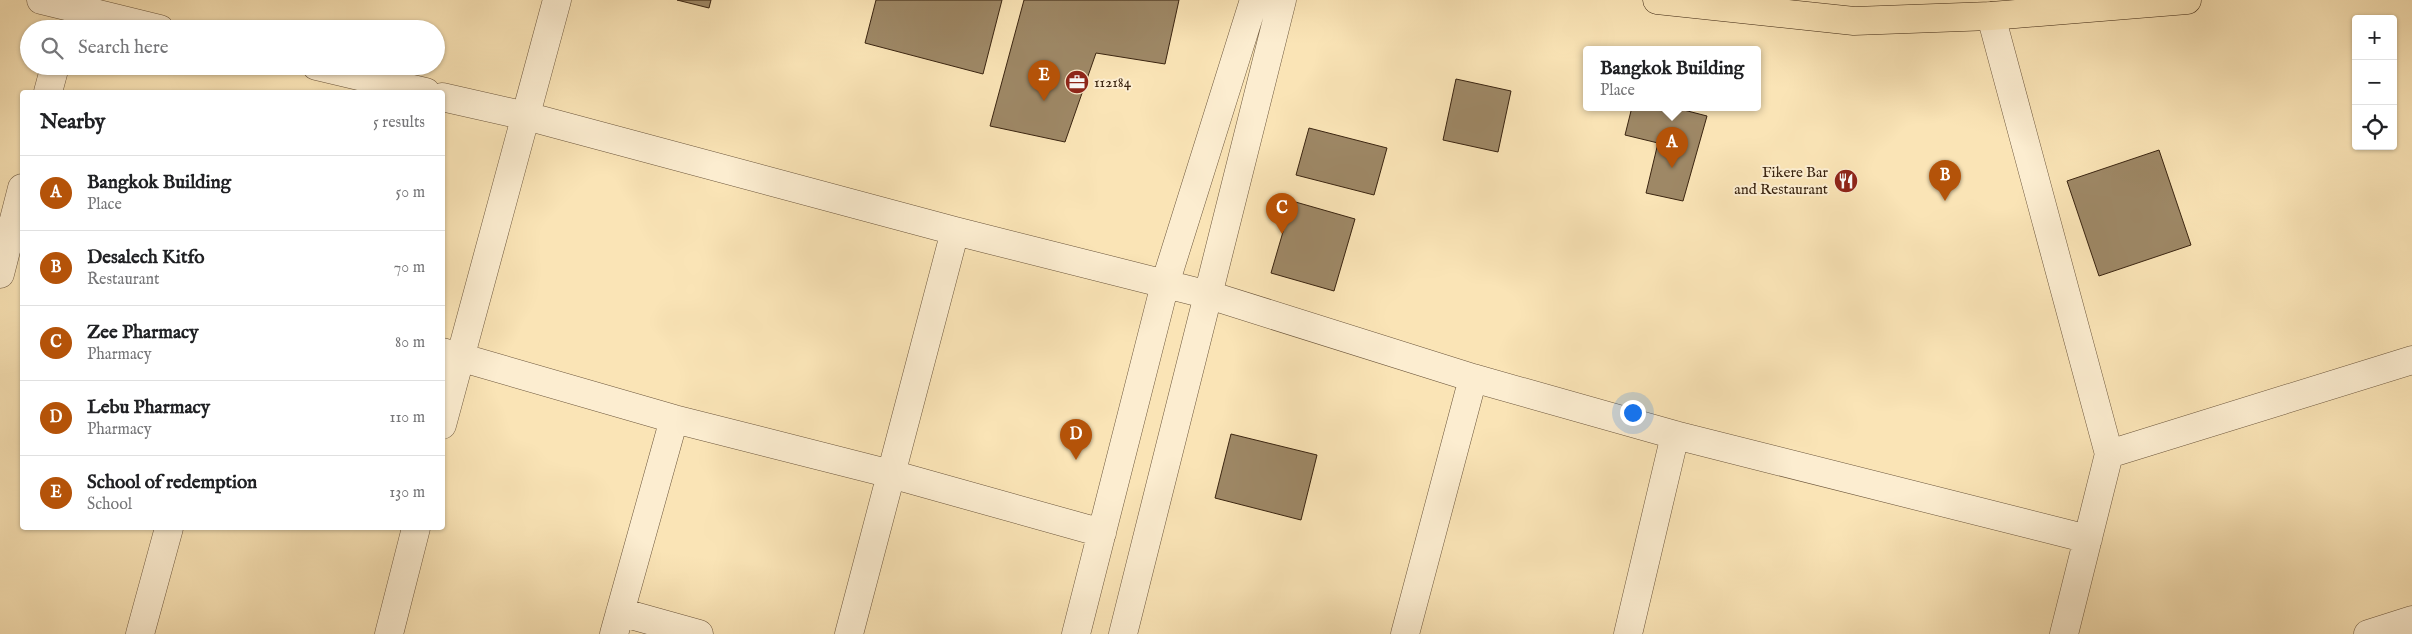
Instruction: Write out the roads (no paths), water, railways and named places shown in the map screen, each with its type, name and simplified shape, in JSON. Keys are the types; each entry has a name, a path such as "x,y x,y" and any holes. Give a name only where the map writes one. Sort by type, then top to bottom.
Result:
{"main road":[{"path":"1657,0 1854,21 1991,16 2187,0"}],"street":[{"path":"41,0 67,18 84,20"},
{"path":"445,401 451,354 526,116 557,0"},
{"path":"1076,634 1165,284 1254,0"},
{"path":"1123,634 1282,0"},
{"path":"1991,16 2109,454 2064,634"},
{"path":"48,90 52,75"},
{"path":"354,75 418,90"},
{"path":"445,97 526,116 954,232 1209,295 1473,378 1675,435 2088,539"},
{"path":"0,274 12,218 20,194"},
{"path":"850,634 954,232"},
{"path":"451,354 674,419 891,474 1102,533"},
{"path":"2109,454 2412,360"},
{"path":"1405,634 1473,378"},
{"path":"674,419 617,623 699,634"},
{"path":"1628,634 1675,435"},
{"path":"140,634 168,530"},
{"path":"389,634 415,530"},
{"path":"2368,634 2412,620"}],"place":[{"name":"112184","path":"1077,82"},
{"name":"School of redemption","path":"1044,101"},
{"name":"Bangkok Building","path":"1672,168"},
{"name":"Fikere Bar and Restaurant","path":"1846,181"},
{"name":"Desalech Kitfo","path":"1945,201"},
{"name":"Zee Pharmacy","path":"1282,234"},
{"name":"Lebu Pharmacy","path":"1076,460"}]}
